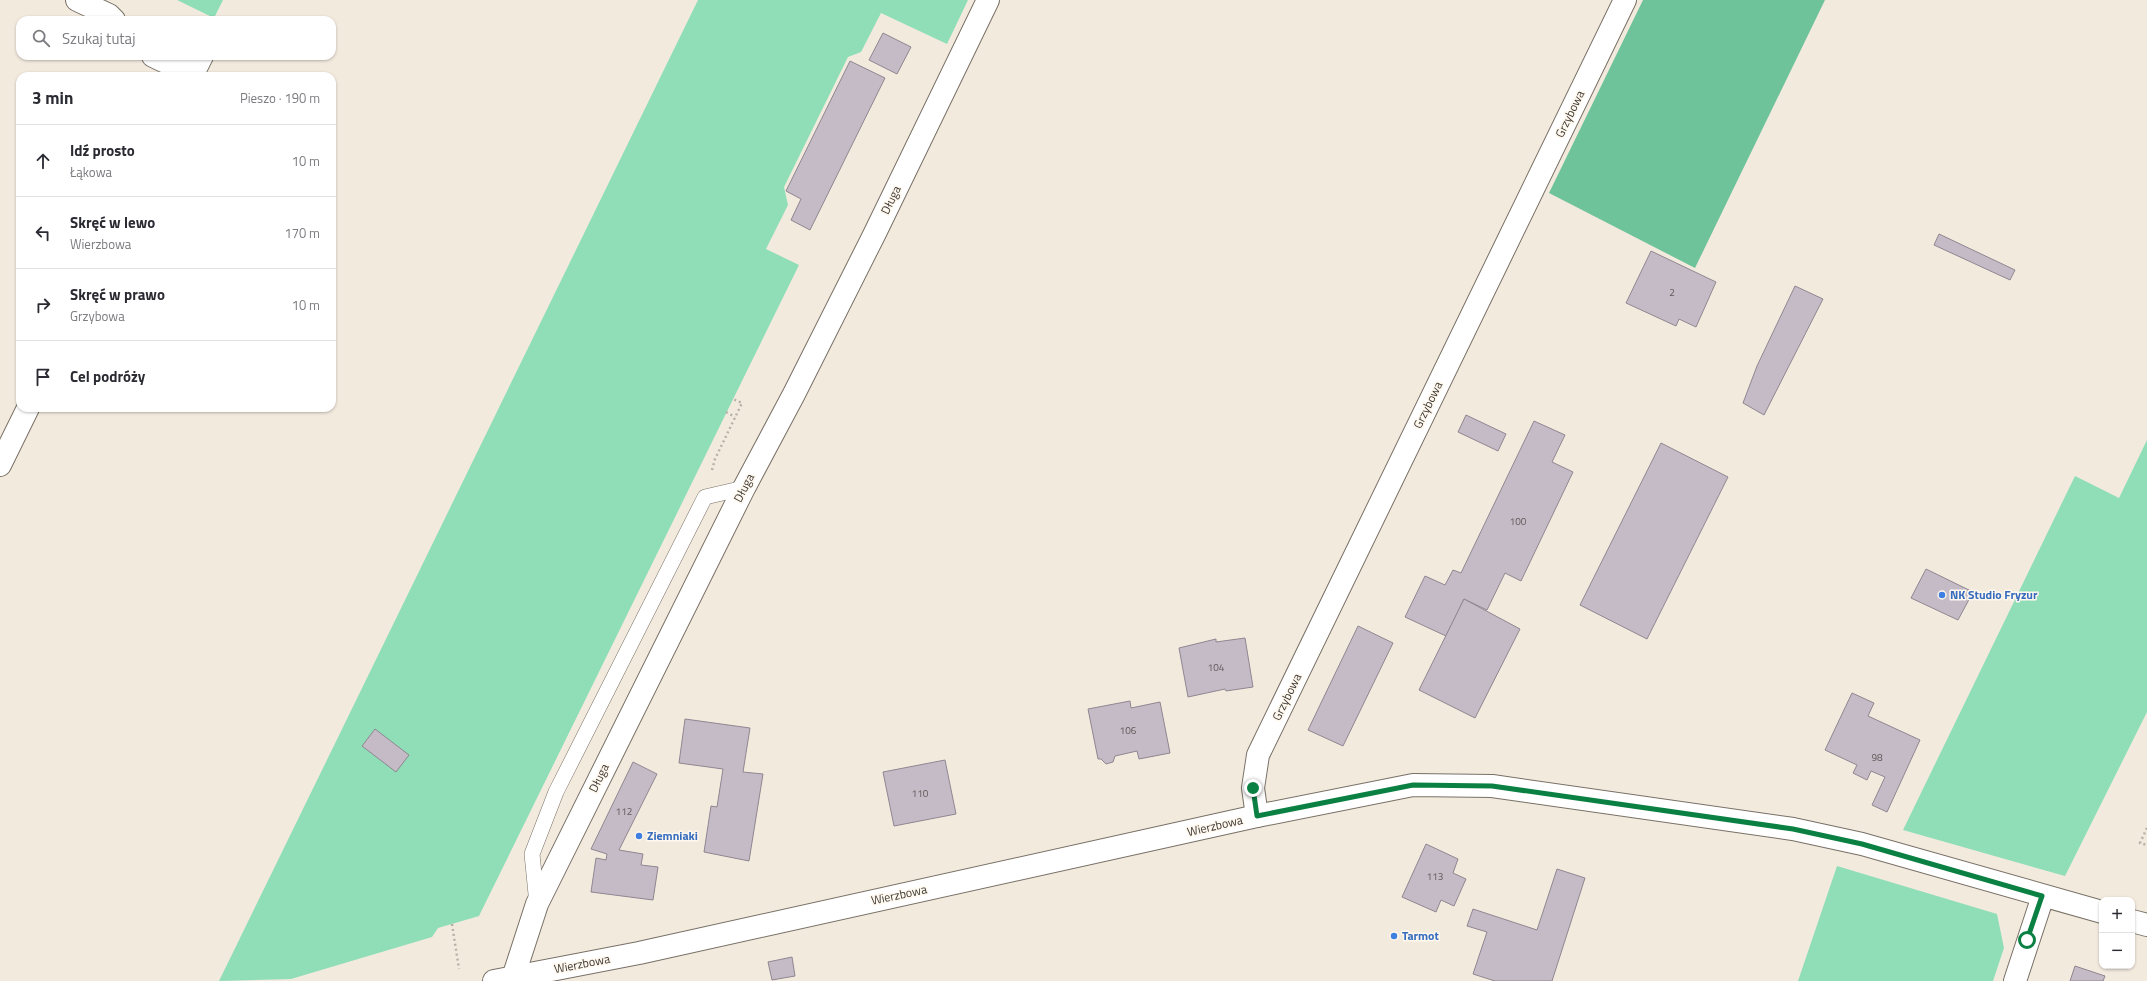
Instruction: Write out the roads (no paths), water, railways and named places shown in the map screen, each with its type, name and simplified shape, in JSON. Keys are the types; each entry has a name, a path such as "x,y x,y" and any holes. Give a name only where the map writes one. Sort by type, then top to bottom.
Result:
{"street":[{"path":"77,0 110,16"},
{"name":"Długa","path":"506,980 537,904 744,488 794,394 875,233 988,0"},
{"name":"Grzybowa","path":"1257,816 1253,788 1258,755 1625,0"},
{"path":"166,60 196,69"},
{"path":"0,465 26,412"},
{"name":"Wierzbowa","path":"506,980 639,953 1257,816 1413,785 1492,786 1712,816 1808,832 1862,844 2099,911"},
{"path":"2015,981 2042,896"},
{"path":"2135,922 2147,925"}],"lane":[{"path":"537,904 532,854 556,792 705,497 744,488"}],"place":[{"name":"NK Studio Fryzur","path":"1942,595"},
{"name":"Ziemniaki","path":"639,836"},
{"name":"Tarmot","path":"1394,936"}]}
